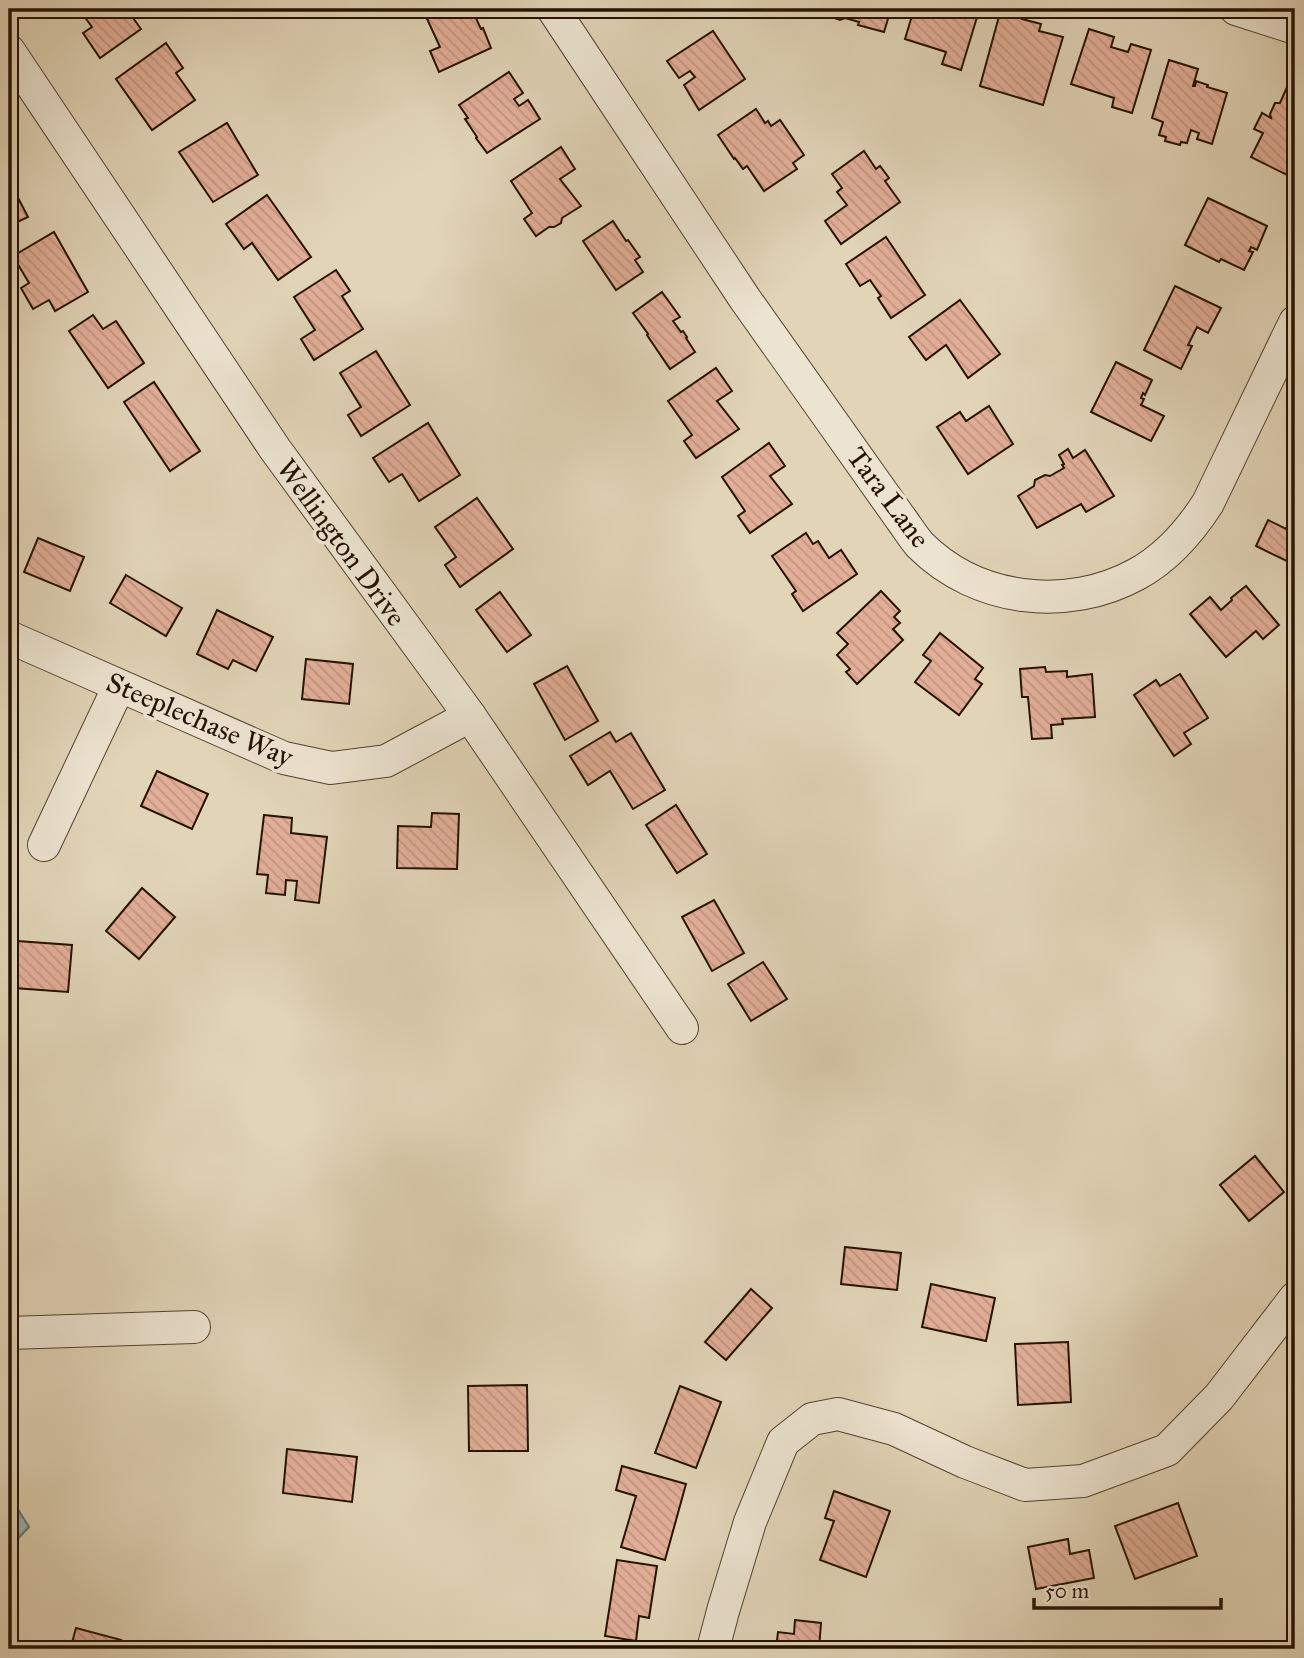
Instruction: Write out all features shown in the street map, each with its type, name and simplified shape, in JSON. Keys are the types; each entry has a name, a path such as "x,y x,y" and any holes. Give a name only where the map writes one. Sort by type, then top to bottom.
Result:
{"street":[{"name":"Tara Lane","path":"553,9 745,299 901,519 920,544 941,562 983,586 1032,596 1063,597 1087,593 1115,585 1140,573 1163,556 1195,524 1208,503 1295,322"},
{"path":"1236,9 1295,27"},
{"name":"Wellington Drive","path":"9,51 275,449 470,716 682,1028"},
{"name":"Steeplechase Way","path":"9,637 284,758 331,768 386,761 470,716"},
{"path":"44,845 119,686"},
{"path":"713,1649 750,1522 783,1442 812,1419 838,1414 894,1429 965,1462 1025,1485 1083,1481 1167,1450 1219,1397 1295,1298"},
{"path":"9,1333 194,1327"}],"water":[{"path":"9,1495 29,1527 9,1548"}],"building":[{"path":"79,9 131,9 128,11 141,29 100,58 83,33 92,27"},
{"path":"484,9 472,14 481,29 483,28 491,48 439,72 430,51 440,47 423,10"},
{"path":"815,9 891,9 884,32 858,25 859,22 845,18 840,20 831,17 828,13"},
{"path":"914,9 943,9 960,15 961,9 978,14 961,70 942,64 946,52 905,39"},
{"path":"1001,9 1024,13 1022,19 1041,24 1039,31 1063,37 1043,105 980,86"},
{"path":"1089,29 1114,37 1111,47 1128,52 1131,44 1151,50 1132,113 1112,107 1114,98 1071,84"},
{"path":"713,31 745,79 699,110 684,85 695,77 690,71 679,78 667,61"},
{"path":"166,43 183,68 176,73 195,100 152,130 116,79"},
{"path":"1169,60 1198,69 1193,86 1196,81 1227,93 1212,144 1197,139 1199,133 1191,130 1187,143 1181,142 1180,145 1165,141 1166,137 1159,135 1163,122 1152,118"},
{"path":"509,72 523,93 514,99 519,106 528,100 540,119 487,153 459,105"},
{"path":"1288,85 1295,89 1295,179 1251,157 1263,133 1254,129 1262,113 1271,118 1275,103 1280,103"},
{"path":"756,109 765,123 768,121 771,126 780,120 804,155 793,163 797,169 764,191 747,166 743,169 734,159 718,135"},
{"path":"227,123 258,175 213,202 179,152"},
{"path":"561,147 575,169 560,179 581,206 562,218 561,223 536,236 524,219 532,213 511,181"},
{"path":"864,151 876,169 880,166 889,178 885,181 900,202 841,244 825,221 847,205 837,192 842,188 832,174"},
{"path":"16,194 28,217 9,226 9,198"},
{"path":"267,195 311,257 278,280 252,243 244,249 226,224"},
{"path":"1208,198 1267,226 1257,250 1251,247 1249,251 1253,252 1244,270 1221,259 1219,262 1185,245"},
{"path":"613,221 640,257 635,260 643,272 616,290 583,241"},
{"path":"54,232 88,292 55,311 49,300 33,309 21,288 29,283 13,256"},
{"path":"886,237 925,295 891,318 870,280 860,286 846,264"},
{"path":"336,270 350,291 342,296 363,329 314,360 301,339 315,330 294,297"},
{"path":"1175,286 1221,308 1208,333 1197,327 1181,369 1144,350"},
{"path":"662,292 680,317 673,321 681,332 683,331 695,352 670,369 633,313"},
{"path":"960,300 1000,354 968,378 946,345 926,360 909,337"},
{"path":"93,315 103,329 116,321 144,363 108,388 69,331"},
{"path":"376,351 410,405 361,436 348,415 361,407 340,373"},
{"path":"1116,362 1152,380 1145,395 1143,393 1141,405 1164,416 1151,441 1091,412"},
{"path":"716,368 732,391 717,401 739,429 696,458 684,441 692,435 668,401"},
{"path":"154,382 200,451 170,471 124,402"},
{"path":"989,406 1013,444 968,474 937,427 960,412 966,421"},
{"path":"428,423 460,475 419,501 402,474 389,482 373,458"},
{"path":"769,443 785,466 770,476 792,504 750,533 738,516 745,511 722,477"},
{"path":"1068,449 1073,458 1085,450 1114,496 1086,512 1081,504 1037,528 1018,496 1034,486 1035,480 1064,468 1059,455"},
{"path":"477,498 513,549 460,587 445,565 456,557 435,527"},
{"path":"1295,503 1295,565 1256,546 1268,520 1286,529"},
{"path":"806,533 813,544 818,541 829,558 841,550 857,574 803,611 792,594 796,591 772,556"},
{"path":"38,538 84,557 70,591 24,572"},
{"path":"126,575 182,608 166,636 110,603"},
{"path":"1246,586 1279,625 1263,639 1256,631 1226,657 1190,614 1210,597 1221,610"},
{"path":"881,591 900,611 894,617 900,623 893,629 903,640 857,684 846,672 850,669 837,655 848,644 837,633"},
{"path":"500,592 531,635 507,652 476,610"},
{"path":"217,610 273,637 256,671 233,660 228,669 197,654"},
{"path":"940,633 983,668 975,679 982,684 959,715 915,682 931,661 923,655"},
{"path":"306,659 353,664 349,704 302,699"},
{"path":"567,666 598,721 565,740 534,684"},
{"path":"1045,667 1046,672 1067,671 1067,677 1092,674 1095,717 1062,719 1063,724 1051,725 1052,738 1032,739 1028,697 1022,697 1020,669"},
{"path":"1180,674 1208,718 1184,733 1191,744 1174,756 1134,695 1156,680 1160,686"},
{"path":"9,728 18,757 9,759"},
{"path":"610,732 616,742 631,733 665,790 633,809 610,771 588,785 570,756"},
{"path":"157,771 208,794 192,829 141,806"},
{"path":"676,805 707,854 677,873 646,825"},
{"path":"432,813 459,814 457,869 397,868 398,826 431,827"},
{"path":"264,815 292,818 291,833 327,837 319,903 295,900 297,881 286,880 285,895 266,893 268,875 257,874"},
{"path":"142,888 175,917 139,959 106,931"},
{"path":"714,900 744,953 712,971 682,917"},
{"path":"17,941 72,945 68,992 14,988"},
{"path":"763,962 787,999 751,1021 728,984"},
{"path":"1255,1156 1284,1192 1249,1221 1220,1185"},
{"path":"845,1247 901,1253 897,1290 841,1284"},
{"path":"931,1284 995,1298 986,1341 922,1327"},
{"path":"751,1289 772,1308 726,1360 705,1342"},
{"path":"1068,1342 1071,1402 1018,1405 1015,1344"},
{"path":"527,1385 528,1451 469,1451 468,1386"},
{"path":"680,1386 721,1402 696,1468 655,1453"},
{"path":"287,1449 357,1457 352,1502 283,1493"},
{"path":"622,1466 686,1484 665,1560 621,1547 636,1496 616,1490"},
{"path":"834,1491 890,1511 866,1577 820,1560 834,1521 825,1518"},
{"path":"1178,1503 1197,1556 1135,1579 1115,1526"},
{"path":"1068,1539 1070,1554 1089,1550 1094,1578 1036,1589 1028,1547"},
{"path":"617,1560 657,1566 649,1618 639,1616 636,1641 605,1636"},
{"path":"795,1620 821,1623 819,1649 776,1649 778,1632 794,1634"},
{"path":"76,1628 121,1640 118,1649 63,1649 65,1641 72,1643"}]}
